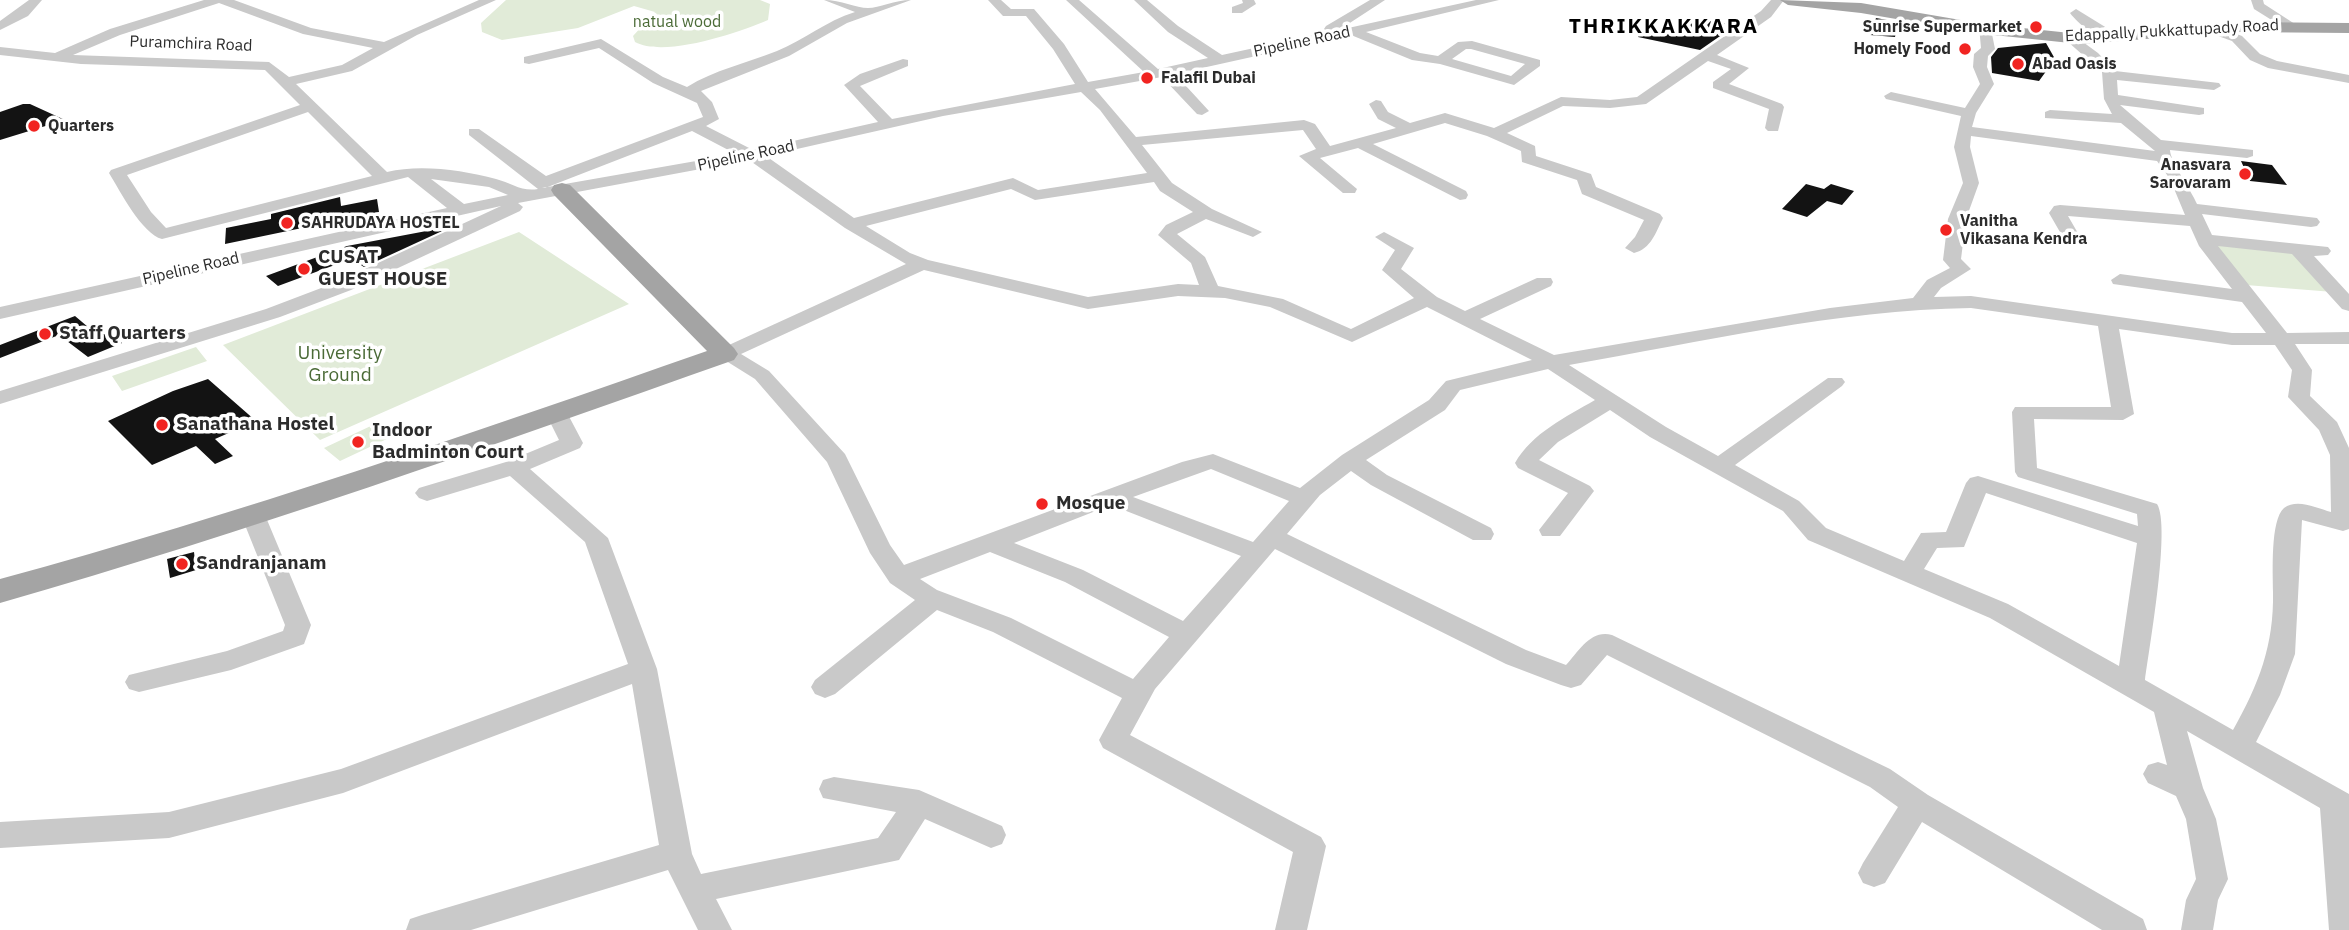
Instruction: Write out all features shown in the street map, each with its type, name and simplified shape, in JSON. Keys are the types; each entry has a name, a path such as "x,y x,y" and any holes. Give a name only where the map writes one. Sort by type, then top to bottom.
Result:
{"main road":[{"name":"Edappally Pukkattupady Road","path":"1788,0 1863,4 1984,29 2072,38 2212,29 2349,27"},
{"path":"0,591 396,470 725,354 547,183"}],"street":[{"path":"0,26 23,13 36,0"},
{"path":"56,57 115,32 219,0 308,32 385,46"},
{"path":"451,0 484,3"},
{"path":"830,0 868,12"},
{"path":"0,398 273,313 344,286 512,210 526,196 547,183 711,119 703,100 692,90 708,81 784,53 842,20 905,0"},
{"path":"994,0 1008,13 1029,12 1059,47 1084,87 1105,107 1156,177 1206,214 1254,232"},
{"path":"1072,0 1202,111"},
{"path":"1140,0 1173,29 1219,59"},
{"path":"1237,10 1250,4 1248,0"},
{"path":"1315,39 1379,0"},
{"name":"Pipeline Road","path":"547,183 752,155 889,125 1160,73 1493,0"},
{"path":"1493,133 1561,101 1611,104 1641,101 1766,14 1778,0"},
{"path":"2257,0 2258,6 2291,26"},
{"path":"287,82 347,68 385,46 484,3"},
{"path":"2076,13 2084,21 2110,36"},
{"path":"1919,303 1934,284 1962,270 1952,260 1957,219 1971,183 1962,147 1966,121 1986,84 1980,67 1981,54 1988,49 1984,29"},
{"path":"2212,29 2241,41 2250,47 2255,57 2273,65 2349,79"},
{"path":"1353,31 1417,57 1441,60 1514,81 1535,63 1472,45 1463,45 1441,60"},
{"path":"2072,38 2105,65 2110,75 2111,99 2126,119 2160,151 2199,223 2302,370 2299,397 2329,427 2341,455 2343,523 2298,511 2291,515 2283,563 2285,637 2278,673 2238,748"},
{"path":"529,60 601,43 657,80 703,100"},
{"name":"Puramchira Road","path":"0,51 56,57 269,66 382,177"},
{"path":"1704,55 1742,68 1718,85 1777,107 1773,128"},
{"path":"889,125 851,85 903,63"},
{"path":"2110,75 2214,86"},
{"path":"1891,96 1966,121 1991,136 2160,151 2247,153"},
{"path":"2111,99 2199,111"},
{"path":"1376,104 1382,116 1390,117 1407,128"},
{"path":"309,107 117,173 144,215 162,234 411,171 547,183"},
{"path":"2050,115 2126,119"},
{"path":"1349,189 1307,156 1445,118 1493,133 1529,149 1528,159 1585,177 1588,190 1654,218 1643,240 1634,248"},
{"path":"1130,142 1297,124 1310,127 1326,152"},
{"path":"693,126 752,155 810,192 851,224 904,257 922,264 1088,303 1178,290 1211,291 1276,303 1352,336 1419,302 1430,301"},
{"path":"474,132 492,148 523,164 547,183"},
{"path":"1360,143 1388,163 1407,169 1460,195"},
{"path":"411,171 460,210"},
{"path":"463,177 492,183 526,196"},
{"path":"851,224 1013,184 1034,195 1156,177"},
{"name":"Pipeline Road","path":"0,313 526,196"},
{"path":"2070,235 2058,213 2060,210 2199,223 2311,222"},
{"path":"1206,214 1172,229 1167,235 1199,261 1211,291"},
{"path":"2199,223 2298,249 2322,251"},
{"path":"1384,237 1405,248 1391,270 1430,301 1551,362 1610,401 1821,526 1909,574 1999,611 2342,805 2345,930"},
{"path":"2298,249 2349,305"},
{"path":"725,354 922,264"},
{"path":"2120,280 2250,297"},
{"path":"1464,319 1544,282"},
{"path":"1291,930 1310,846 1244,812 1169,766 1113,740 1145,682 1305,499 1350,460 1437,405 1453,385 1551,362 1830,314 1919,303 1971,302 2107,319 2232,339 2349,338"},
{"path":"2107,319 2124,404 2123,414 2023,412 2026,472 2149,510 2150,539 2130,687"},
{"path":"725,354 762,375 837,459 879,547 899,578 934,598 1002,625 1139,694"},
{"path":"1719,466 1835,382"},
{"path":"1551,530 1582,491 1526,463 1526,459 1537,448 1610,401"},
{"path":"426,493 514,467 572,443 556,412"},
{"path":"1350,460 1379,480 1482,534"},
{"path":"899,578 1190,467 1213,461 1305,499"},
{"path":"514,467 596,538 643,669 676,854 716,930"},
{"path":"1909,574 1930,540 1955,541 1978,483 2150,539"},
{"path":"1114,498 1264,544 1516,657 1571,678 1603,642 1880,778 1917,804 2131,930"},
{"path":"139,682 231,660 295,637 298,625 253,515"},
{"path":"991,543 1074,576 1185,634"},
{"path":"825,687 934,598"},
{"path":"0,835 169,825 343,781 643,669"},
{"path":"2167,708 2188,788 2201,819 2213,879 2202,900 2197,930"},
{"path":"2158,774 2188,788"},
{"path":"834,789 919,803 991,835"},
{"path":"693,890 888,850 919,803"},
{"path":"1874,873 1917,804"},
{"path":"422,930 676,854"}],"green space":[{"name":"natual wood","path":"506,0 760,0 770,4 768,20 701,42 664,47 635,42 633,36 655,12 634,6 578,28 502,40 482,32 481,23"},
{"name":"University Ground","path":"519,232 629,304 320,440 223,345"},
{"path":"2210,242 2295,250 2333,292 2246,285"},
{"path":"196,347 207,361 122,391 112,376"},
{"name":"Indoor Badminton Court","path":"375,424 391,437 340,461 324,448"}],"building":[{"path":"1689,18 1736,25 1700,50 1638,37 1639,30 1667,31"},
{"path":"1876,18 1898,22 1895,37 1870,35"},
{"name":"Abad Oasis","path":"2046,43 2055,59 2039,81 1992,73 1991,57 1998,48"},
{"path":"30,104 65,120 0,140 0,112"},
{"name":"Anasvara Sarovaram","path":"2241,161 2272,165 2287,185 2250,181"},
{"path":"1806,184 1824,189 1831,184 1854,191 1842,205 1827,201 1807,217 1782,209"},
{"name":"SAHRUDAYA HOSTEL","path":"340,197 341,206 377,199 379,212 225,244 226,228 271,219 271,214"},
{"path":"453,226 364,267 351,259 278,286 266,276 347,246"},
{"path":"75,316 88,327 96,324 122,343 88,357 59,335 0,358 0,345"},
{"name":"Sanathana Hostel","path":"208,379 256,421 215,439 233,456 215,464 196,446 152,465 108,421 173,391"},
{"name":"Sandranjanam","path":"194,552 196,570 170,578 167,559"}],"place":[{"name":"Sunrise Supermarket","path":"2036,27"},
{"name":"Homely Food","path":"1965,49"},
{"name":"Abad Oasis","path":"2018,64"},
{"name":"Falafil Dubai","path":"1147,78"},
{"name":"Quarters","path":"34,126"},
{"name":"Anasvara Sarovaram","path":"2245,174"},
{"name":"SAHRUDAYA HOSTEL","path":"287,223"},
{"name":"Vanitha Vikasana Kendra","path":"1946,230"},
{"name":"CUSAT GUEST HOUSE","path":"304,269"},
{"name":"Staff Quarters","path":"45,334"},
{"name":"Sanathana Hostel","path":"162,425"},
{"name":"Indoor Badminton Court","path":"358,442"},
{"name":"Mosque","path":"1042,504"},
{"name":"Sandranjanam","path":"182,564"}],"district":[{"name":"THRIKKAKKARA","path":"1664,27"}]}
